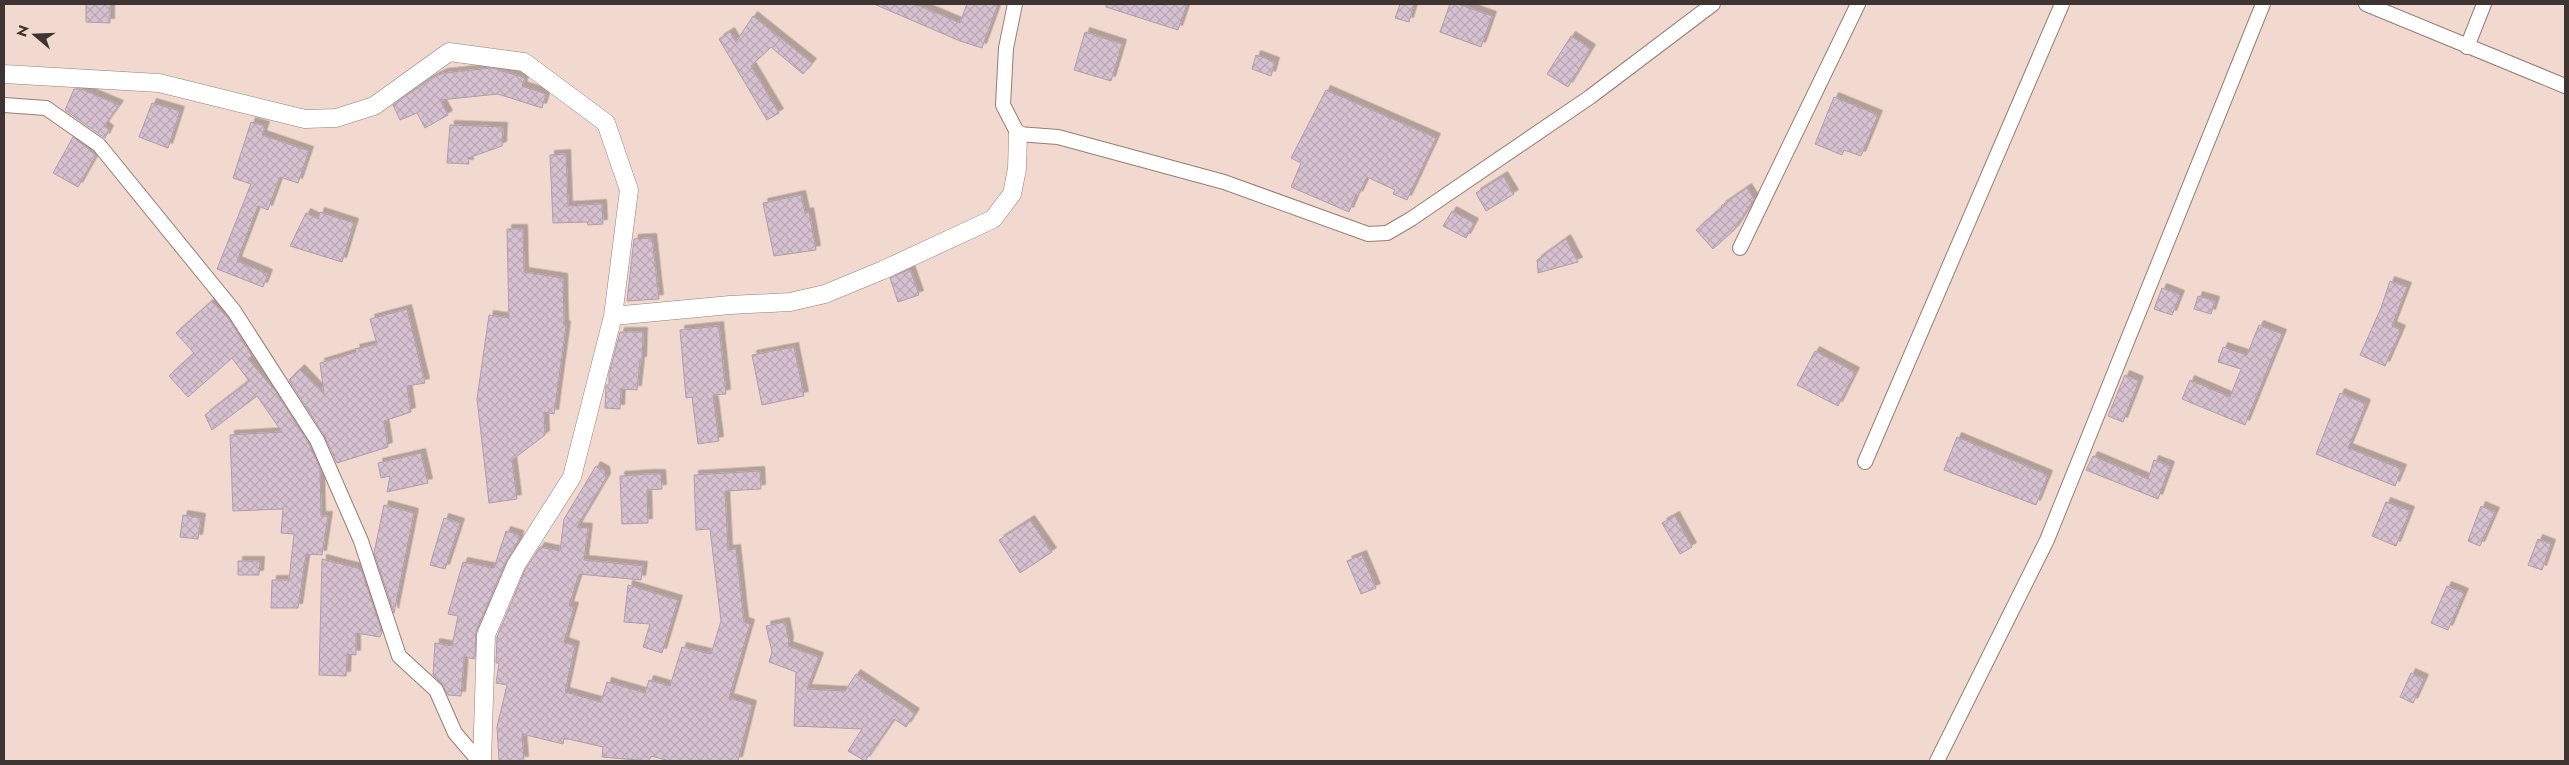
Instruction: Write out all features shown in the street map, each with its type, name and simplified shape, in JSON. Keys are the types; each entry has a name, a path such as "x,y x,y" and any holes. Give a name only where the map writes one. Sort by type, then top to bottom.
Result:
{"street":[{"path":"614,316 730,305 790,302 825,294 883,270 992,219 1012,194 1017,169 1018,134 1003,105 1006,48 1014,4"},
{"path":"1018,134 1058,137 1224,182 1368,234 1387,232 1411,219 1590,97 1713,4"},
{"path":"1740,248 1858,4"},
{"path":"1865,462 2062,4"},
{"path":"1937,761 2047,540 2264,4"},
{"path":"2366,4 2466,47 2565,86"},
{"path":"2466,47 2484,4"},
{"path":"4,74 159,83 305,119 336,118 374,106 449,52 524,62 606,123 629,190 614,316 572,477 516,565 486,635 481,761"},
{"path":"4,105 46,108 99,145 234,311 316,440 361,541 399,656 436,690 455,733 481,761"}],"building":[{"path":"86,4 110,4 110,23 86,22"},
{"path":"874,4 915,4 960,23 967,4 998,4 982,48 960,41"},
{"path":"1106,4 1187,4 1178,30 1106,7"},
{"path":"1400,4 1414,4 1409,22 1395,18"},
{"path":"1450,4 1458,4 1492,16 1481,47 1440,32"},
{"path":"753,16 812,63 803,74 771,47 751,66 779,113 767,120 719,39 730,32 736,42"},
{"path":"1085,32 1122,44 1111,81 1074,70"},
{"path":"1571,36 1591,49 1568,87 1547,74"},
{"path":"1256,55 1275,62 1271,76 1252,69"},
{"path":"492,68 525,78 522,86 546,94 542,108 498,94 440,100 448,115 425,128 417,113 400,120 393,105 429,80 443,73"},
{"path":"74,89 81,89 119,105 104,126 109,130 105,138 65,110"},
{"path":"1326,90 1436,138 1407,200 1393,194 1395,190 1367,177 1358,196 1356,195 1349,212 1291,187 1301,163 1291,158"},
{"path":"1834,97 1878,115 1861,156 1844,150 1842,155 1815,144"},
{"path":"152,103 180,111 168,148 139,137"},
{"path":"251,122 265,126 262,135 309,151 298,183 280,177 268,210 258,206 237,261 268,274 263,287 217,269 251,184 233,178"},
{"path":"450,125 503,127 502,146 468,158 469,164 447,163"},
{"path":"73,137 96,155 78,187 53,173"},
{"path":"566,154 568,206 602,204 603,224 588,225 587,222 553,223 550,155"},
{"path":"1503,176 1514,194 1486,211 1476,193"},
{"path":"1747,188 1754,199 1734,230 1713,249 1696,230 1721,206"},
{"path":"801,195 805,213 809,212 816,250 774,256 763,203"},
{"path":"1452,211 1474,223 1466,238 1443,226"},
{"path":"320,212 354,223 342,262 290,246 306,213 318,219"},
{"path":"507,229 523,229 524,272 563,278 564,325 566,326 554,414 544,412 545,435 512,460 517,499 489,503 477,399 489,315 509,318"},
{"path":"652,238 659,299 627,301 634,239"},
{"path":"1566,239 1578,262 1538,273 1537,260"},
{"path":"910,269 919,295 898,302 890,278"},
{"path":"2390,281 2407,287 2392,326 2401,330 2385,366 2360,355 2381,308"},
{"path":"2162,288 2180,295 2172,315 2154,309"},
{"path":"2198,296 2215,301 2211,314 2194,309"},
{"path":"212,301 227,316 252,356 248,359 276,392 309,444 320,468 321,516 328,516 322,555 306,554 298,608 271,608 272,580 289,580 294,534 281,533 283,509 233,511 230,435 282,432 257,396 212,430 205,415 249,381 232,358 188,397 169,376 194,353 176,333"},
{"path":"407,309 425,383 407,386 411,412 384,421 388,447 337,463 324,435 289,380 300,369 324,394 320,363 356,352 355,349 377,344 370,319"},
{"path":"2259,325 2282,334 2245,425 2182,399 2190,380 2230,397 2241,369 2218,362 2223,347 2247,355"},
{"path":"719,326 726,394 713,395 719,441 698,444 692,397 686,398 680,330"},
{"path":"620,332 643,332 642,361 640,361 637,390 621,389 620,409 605,408 606,385 609,385 609,374"},
{"path":"794,347 804,396 762,405 752,355"},
{"path":"1815,351 1855,372 1838,406 1797,385"},
{"path":"2125,375 2139,381 2123,422 2108,416"},
{"path":"2340,393 2366,404 2348,448 2402,469 2395,486 2316,454"},
{"path":"1957,437 2048,475 2036,505 1944,470"},
{"path":"421,453 428,483 387,492 390,476 381,478 378,463"},
{"path":"2093,456 2148,479 2154,460 2170,466 2158,499 2086,470"},
{"path":"596,466 605,471 606,478 577,527 588,528 584,560 643,566 641,580 579,574 569,606 574,607 564,642 575,646 565,692 601,702 607,682 645,693 649,680 670,686 682,647 711,654 721,621 710,529 696,530 694,475 760,471 761,489 725,491 728,550 736,549 744,622 750,624 729,698 752,705 738,761 670,761 651,756 649,761 602,757 603,747 564,738 563,744 522,734 524,761 499,761 497,727 507,685 496,683 499,663 496,663 497,637 525,570 540,547 560,551 564,519"},
{"path":"661,474 662,489 647,490 648,523 622,524 620,476"},
{"path":"2386,502 2410,511 2396,546 2372,536"},
{"path":"384,505 414,513 394,613 374,553"},
{"path":"2481,506 2495,512 2480,546 2468,541"},
{"path":"183,515 201,518 198,539 180,537"},
{"path":"1675,516 1692,547 1680,554 1662,523"},
{"path":"444,518 460,523 445,569 430,565"},
{"path":"1030,520 1052,552 1020,573 999,540"},
{"path":"506,531 519,535 518,542 506,561 476,631 475,659 464,657 461,696 448,695 442,684 433,675 435,643 452,646 458,616 448,614 463,562 494,568"},
{"path":"2538,539 2551,544 2542,570 2528,565"},
{"path":"1362,555 1376,588 1361,594 1347,561"},
{"path":"322,559 361,569 382,632 380,637 356,633 356,655 347,654 346,676 319,675"},
{"path":"238,561 260,561 259,575 238,575"},
{"path":"628,585 678,600 662,653 643,647 650,624 624,622"},
{"path":"2447,586 2464,593 2448,630 2431,623"},
{"path":"785,622 789,641 788,646 819,657 807,689 845,691 856,674 915,713 906,727 894,719 865,761 848,751 862,729 794,726 796,672 769,662 772,652 766,626"},
{"path":"2411,673 2424,679 2413,703 2400,697"}]}
